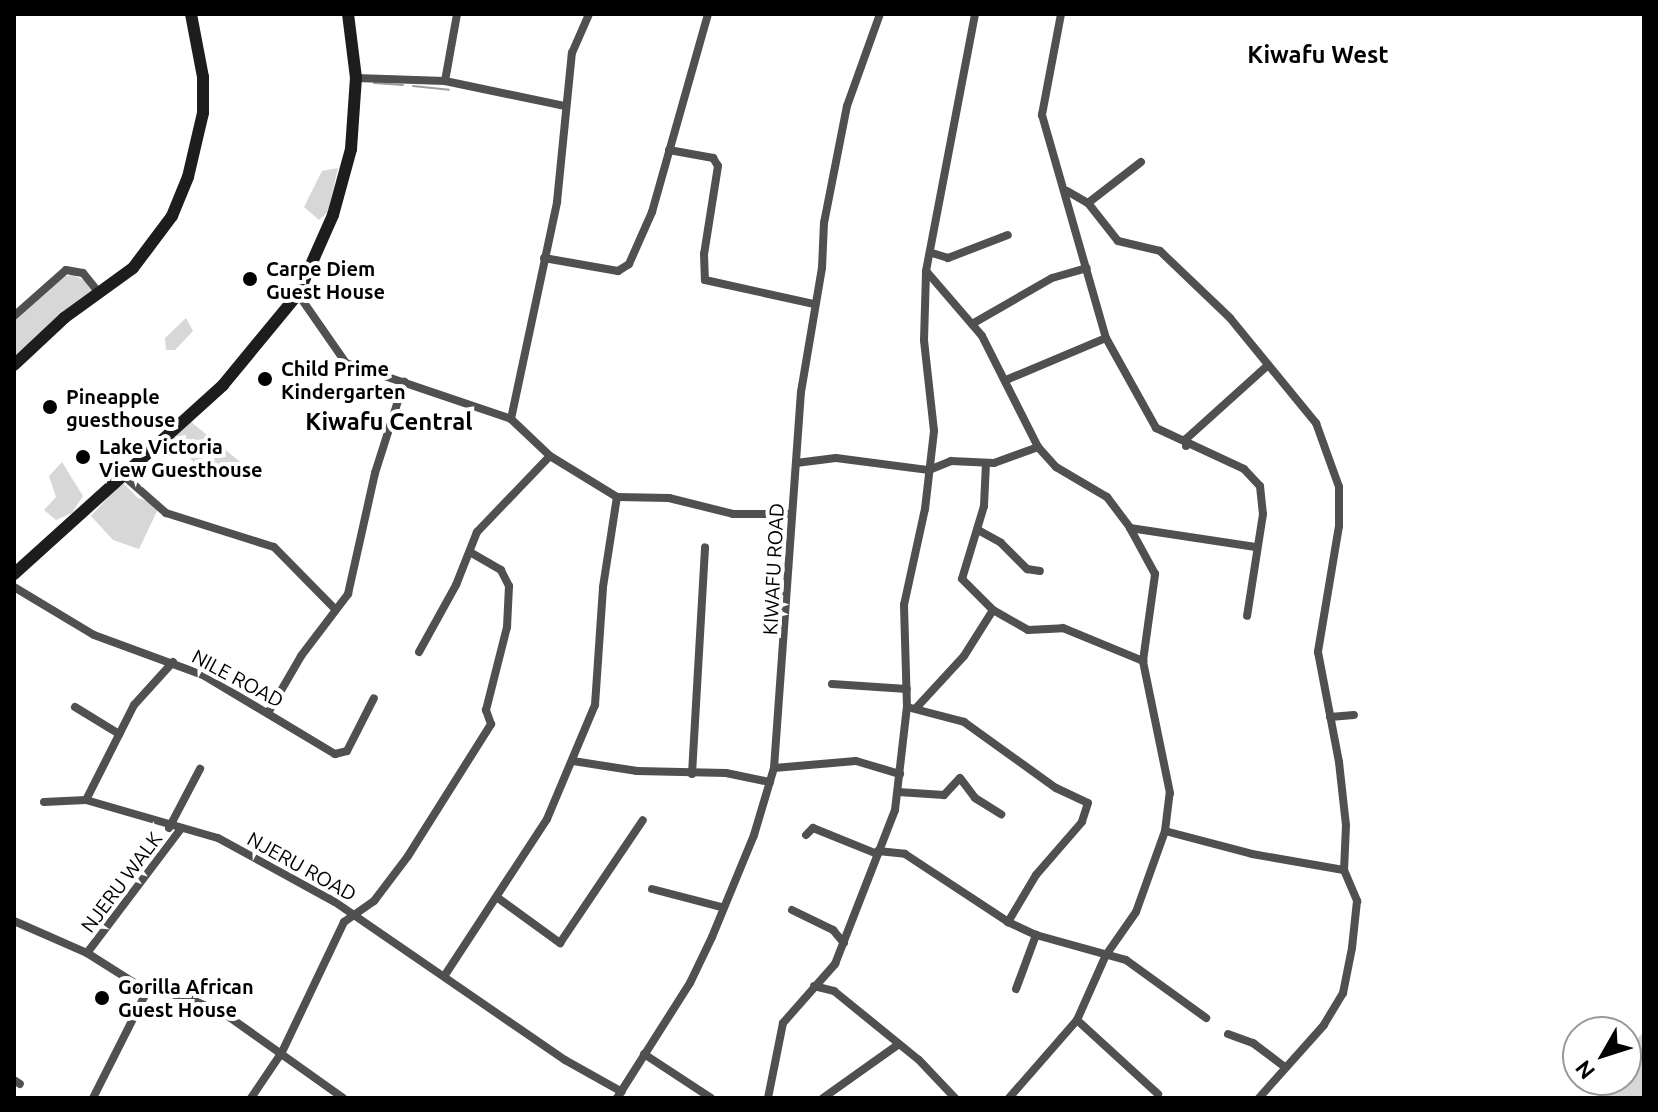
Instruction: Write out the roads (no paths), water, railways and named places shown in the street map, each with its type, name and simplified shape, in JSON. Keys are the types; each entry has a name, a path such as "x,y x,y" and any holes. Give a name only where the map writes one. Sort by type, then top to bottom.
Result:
{"street":[{"path":"14,365 64,318 133,268 158,238 188,177 203,104 191,14"},
{"path":"14,574 223,385 298,294 342,186 351,149 356,78 348,14"},
{"path":"445,81 457,14"},
{"path":"511,419 533,334 544,258 561,177 572,53 589,14"},
{"path":"544,258 624,269 652,212 708,14"},
{"name":"KIWAFU ROAD","path":"619,1095 690,983 754,835 774,768 796,463 834,161 861,57 880,14"},
{"path":"768,1098 783,1023 835,964 877,852 892,823 898,792 907,707 904,605 934,431 924,340 926,271 932,253 941,173 975,14"},
{"path":"1061,14 1042,115 1067,191 1106,338 1149,421 1186,446 1254,476 1264,500 1247,616"},
{"path":"356,78 445,81 565,106"},
{"path":"669,150 713,158 718,166 705,280 814,304"},
{"path":"1088,203 1141,162"},
{"path":"1067,191 1088,203 1118,241 1160,251 1230,318 1316,423 1341,496 1318,652 1346,825 1344,870 1357,901 1343,993 1314,1041 1285,1067 1259,1098"},
{"path":"932,253 948,258 1008,235"},
{"path":"972,324 1052,278 1087,268"},
{"path":"14,316 66,270 83,273 100,294"},
{"path":"926,271 972,324 1006,380 1038,447 1056,467 1107,497 1130,528 1155,574 1143,661 1170,793 1165,831 1136,912 1106,955 1077,1020 1009,1098"},
{"path":"298,294 341,359 511,419 550,456 617,497 669,498 733,514 791,514"},
{"path":"1006,380 1106,338"},
{"path":"1186,446 1186,439 1267,366"},
{"path":"268,713 335,609 348,594 375,473 404,382"},
{"path":"796,463 836,458 929,470 951,461 986,463 1038,447"},
{"path":"419,652 471,553 477,532 550,456"},
{"path":"986,463 978,530 962,579 993,610 1028,630 1063,628 1143,661"},
{"path":"124,476 166,513 274,547 335,609"},
{"path":"445,975 547,819 595,705 603,587 617,497"},
{"path":"1130,528 1256,547"},
{"path":"978,530 1001,543 1027,569 1040,571"},
{"path":"692,774 705,547"},
{"path":"251,1098 282,1052 324,956 344,922 374,901 408,856 491,724 485,719 507,627 509,586 501,570 471,553"},
{"name":"NILE ROAD","path":"14,587 94,635 173,662 342,754 374,698"},
{"path":"917,707 964,656 993,610"},
{"path":"44,802 86,800 134,705 173,662"},
{"path":"832,684 907,689"},
{"path":"75,707 119,734"},
{"path":"907,707 917,707 964,722 1056,788 1088,803 1082,822 1036,875 1008,922"},
{"path":"1330,717 1354,715"},
{"path":"573,761 692,774 726,773 770,782"},
{"path":"774,768 856,761 900,774"},
{"path":"169,828 200,769"},
{"path":"898,792 944,795 960,778 975,798 1001,814"},
{"name":"NJERU ROAD","path":"86,800 169,828 218,838 357,914 619,1095"},
{"path":"498,898 560,943 643,820"},
{"path":"806,835 813,828 877,852 905,854 1008,922 1036,935 1126,960 1206,1018"},
{"name":"NJERU WALK","path":"87,953 180,830"},
{"path":"1165,831 1344,870"},
{"path":"652,889 721,907"},
{"path":"792,910 833,930 844,943"},
{"path":"14,921 87,953 147,991 206,1004 282,1052 343,1098"},
{"path":"1016,989 1036,935"},
{"path":"814,986 834,991 899,1044 955,1098"},
{"path":"93,1098 147,991"},
{"path":"1077,1020 1158,1094"},
{"path":"1228,1034 1253,1043 1285,1067"},
{"path":"823,1098 899,1044"},
{"path":"644,1054 711,1098"}],"waterway":[{"path":"374,83 403,85"},
{"path":"413,86 449,90"}],"place":[{"name":"Carpe Diem Guest House","path":"250,279"},
{"name":"Child Prime Kindergarten","path":"265,379"},
{"name":"Pineapple guesthouse","path":"50,407"},
{"name":"Lake Victoria View Guesthouse","path":"83,457"},
{"name":"Gorilla African Guest House","path":"102,998"}],"district":[{"name":"Kiwafu West","path":"1318,55"},
{"name":"Kiwafu Central","path":"389,422"}]}
